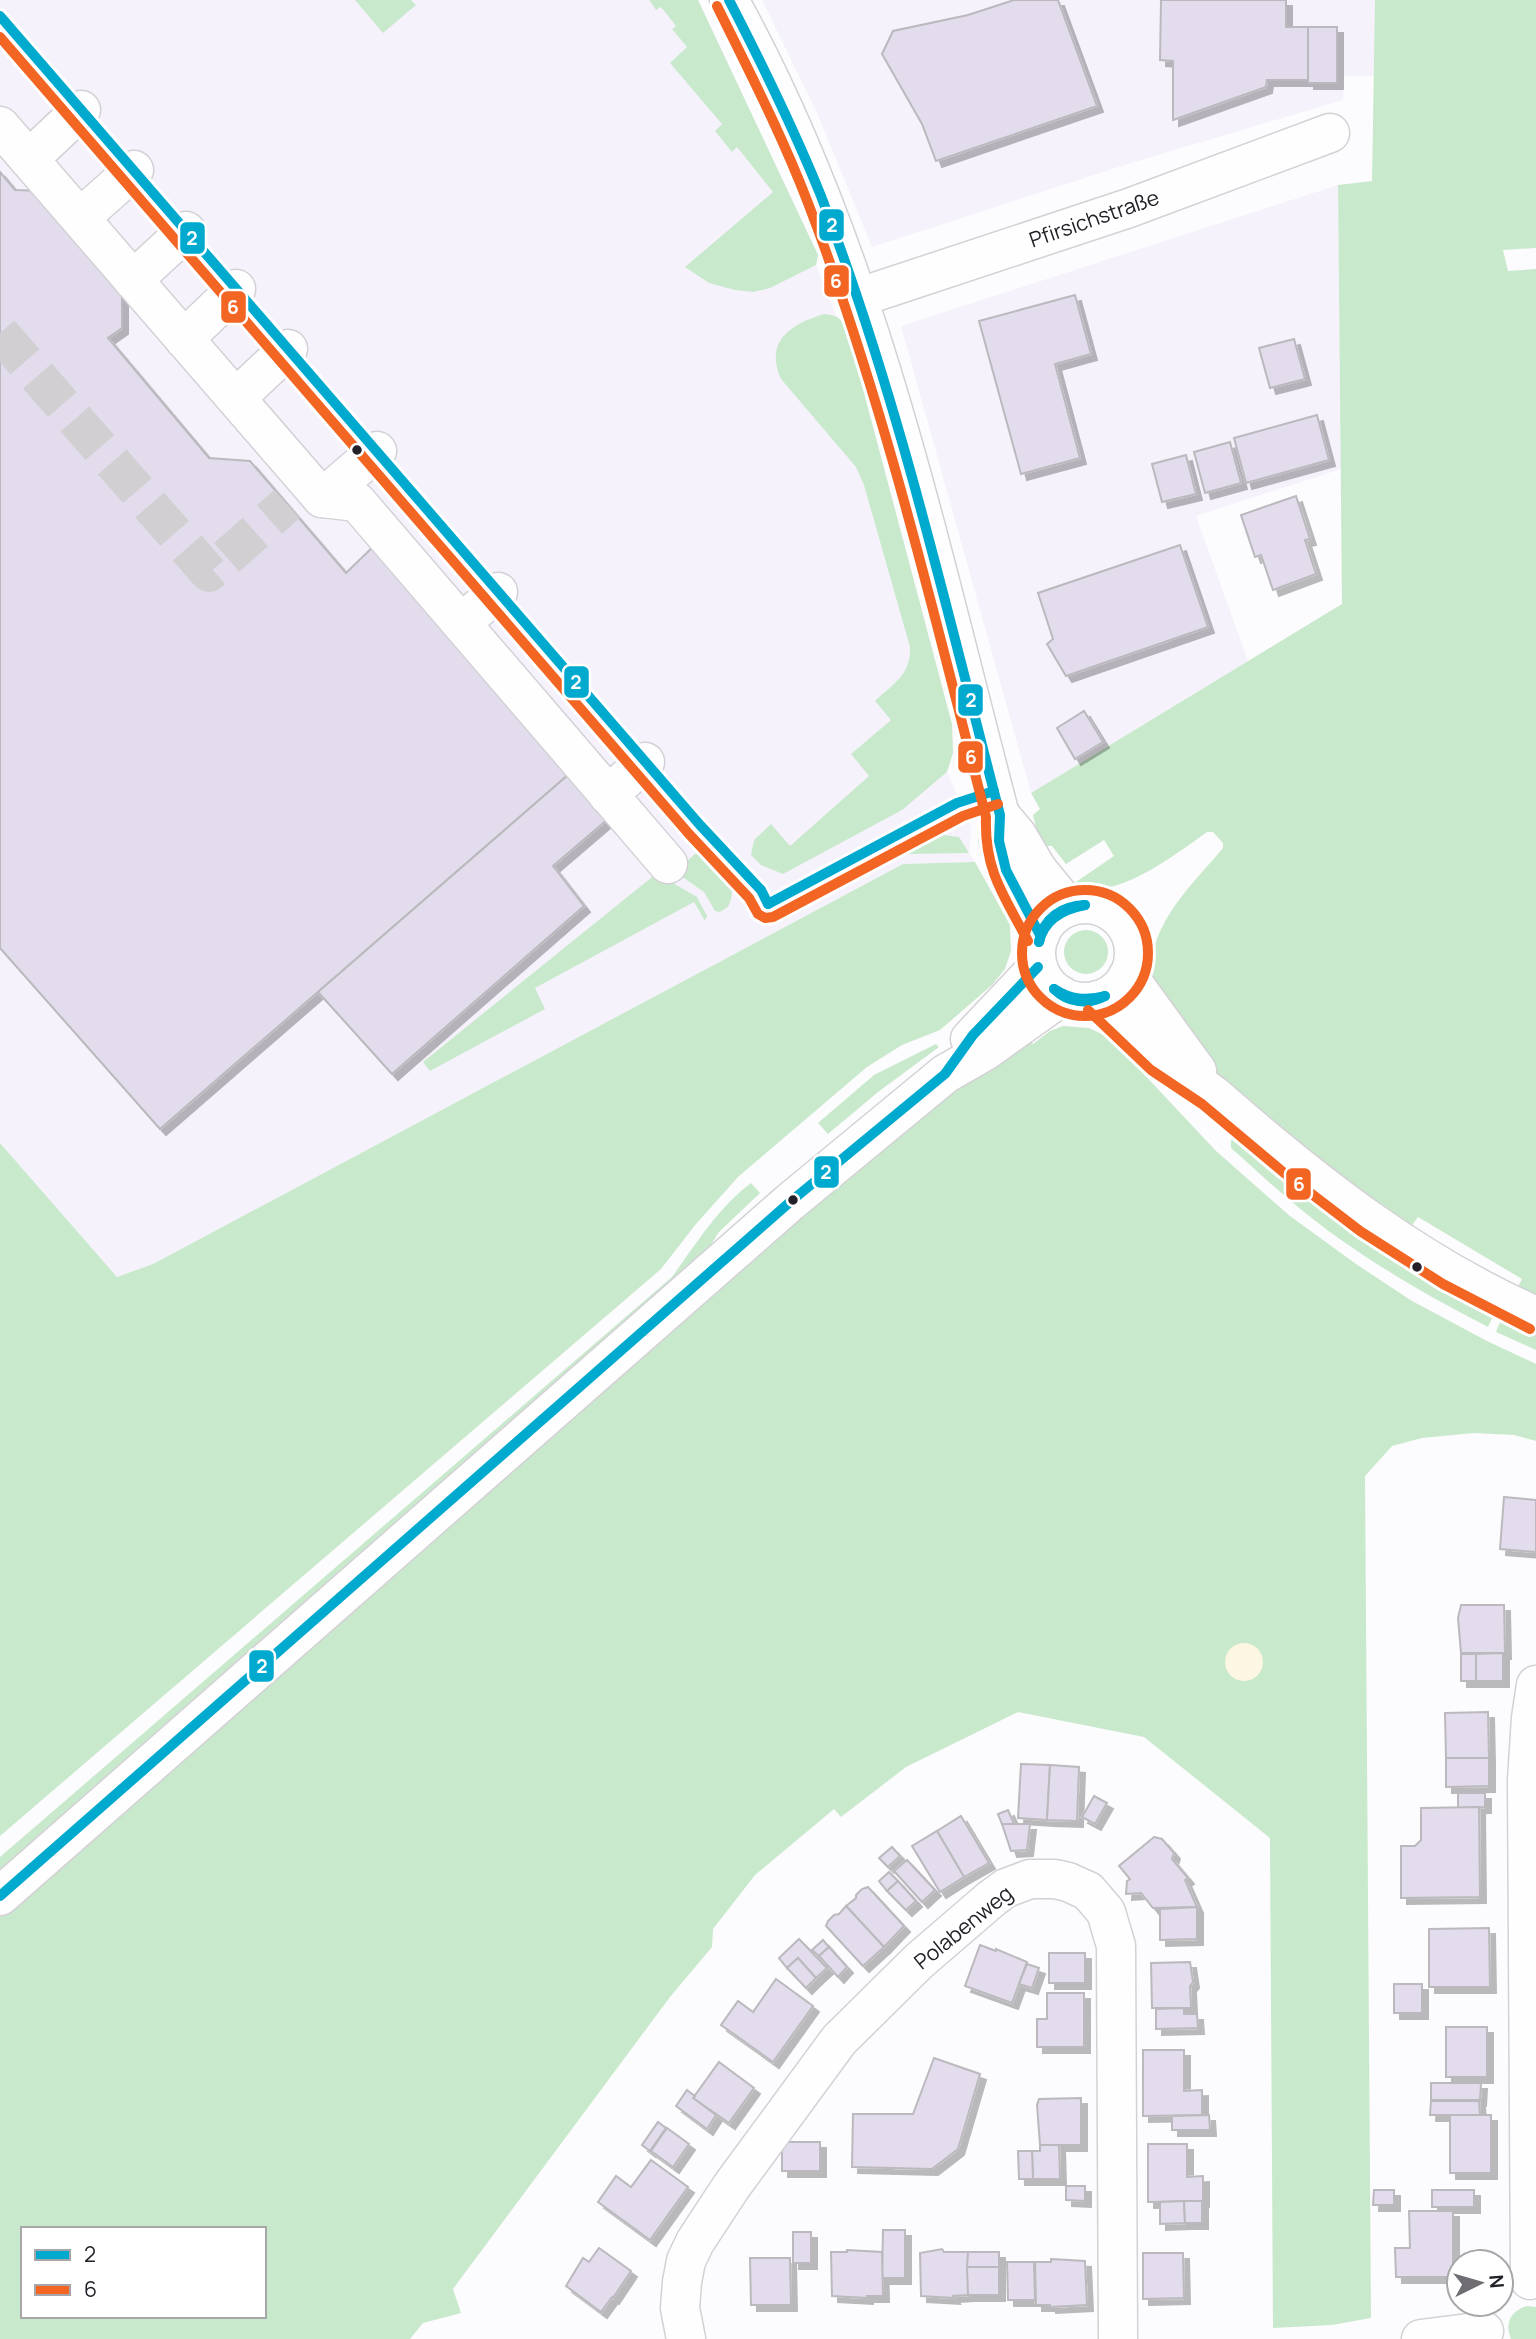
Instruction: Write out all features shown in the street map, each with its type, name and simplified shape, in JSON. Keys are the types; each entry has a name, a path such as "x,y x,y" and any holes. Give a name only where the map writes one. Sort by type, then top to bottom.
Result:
{"street":[{"path":"729,0 801,148 883,371 1000,815 999,841 1006,870 1039,951 1044,978 1080,998 1161,1060 1214,1096 1309,1177 1362,1217 1439,1265 1536,1317"},
{"path":"29,159 81,110"},
{"path":"0,126 236,398 307,496 357,502 470,638 668,864"},
{"name":"Pfirsichstraße","path":"858,298 1129,208 1330,134"},
{"path":"80,218 134,170"},
{"path":"133,280 186,231"},
{"path":"184,339 236,289"},
{"path":"236,398 288,349"},
{"path":"307,496 377,451"},
{"path":"470,638 498,592"},
{"path":"608,795 645,762"},
{"path":"1000,815 1017,835 1037,869 1068,907"},
{"path":"0,1896 790,1202 945,1074 1080,998 1111,995 1121,987 1133,960 1133,944 1120,918 1096,905 1082,904 1068,907 1056,914 1039,951 945,1074"},
{"path":"1128,976 1214,1096"},
{"path":"1522,2284 1533,1995 1527,1780 1536,1685"},
{"name":"Polabenweg","path":"686,2339 680,2308 681,2283 686,2261 695,2242 730,2187 839,2040 919,1961 991,1899 1018,1882 1041,1878 1068,1882 1093,1896 1106,1912 1116,1946 1118,2339"},
{"path":"1421,2339 1487,2325"}],"shaded area":[{"path":"0,0 698,0 818,255 816,265 836,315 847,329 952,724 953,753 947,772 971,827 969,853 975,862 903,864 153,1264 117,1277 0,1143"},
{"path":"762,0 1375,0 1375,76 1344,76 1343,100 1131,163 872,247 818,115"},
{"path":"1338,185 1341,469 1196,516 1248,661 1031,793 901,326"}],"green space":[{"path":"355,0 411,0 416,5 383,33"},
{"path":"649,0 698,0 818,255 816,265 770,288 753,292 709,283 685,267 773,192 737,147 732,152 715,131 722,124 670,63 687,47 672,29 676,26 661,7 656,10"},
{"path":"1375,0 1536,0 1536,248 1503,250 1508,271 1536,269 1536,1298 1517,1289 1522,1279 1418,1217 1410,1228 1324,1170 1206,1063 1151,982 1151,962 1163,926 1173,909 1223,848 1223,843 1213,832 1207,832 1162,863 1124,883 1106,888 1090,888 1076,882 1114,856 1104,840 1066,864 1052,846 1045,846 1037,832 1033,815 1040,809 1031,793 1342,604 1338,185 1372,181"},
{"path":"824,314 838,318 847,329 952,724 953,753 947,772 902,810 783,874 761,865 751,855 754,840 771,824 790,846 869,776 851,754 891,720 875,701 900,678 910,657 910,647 864,485 856,467 781,379 777,366 778,344 784,336 801,323"},
{"path":"633,802 687,861 704,846 730,881 732,889 728,907 720,912 715,911 704,892 681,876"},
{"path":"944,835 959,837 969,853 907,854 934,838"},
{"path":"975,862 1010,925 1011,951 1005,969 992,985 940,1030 902,1045 867,1067 738,1177 661,1269 0,1836 0,1143 117,1277 153,1264 903,864"},
{"path":"662,869 673,883 697,897 707,916 705,921 694,902 535,988 545,1009 430,1071 423,1062"},
{"path":"1086,930 1101,937 1108,952 1101,967 1086,974 1071,967 1064,952 1071,937"},
{"path":"1063,1026 1089,1028 1110,1038 1216,1151 1290,1216 1412,1301 1536,1364 1536,1441 1514,1435 1474,1433 1422,1438 1392,1446 1365,1476 1371,2318 1332,2325 1273,2328 1270,1838 1144,1737 1018,1712 906,1767 841,1817 834,1809 755,1875 713,1929 712,1947 670,1997 453,2289 461,2313 423,2323 410,2339 0,2339 0,1917 958,1079 1024,1035 1033,1044 1050,1031"},
{"path":"936,1044 939,1047 878,1092 828,1134 818,1123 874,1075"},
{"path":"1236,1133 1494,1314 1488,1327 1437,1300 1338,1238 1231,1148 1231,1141"},
{"path":"751,1183 760,1193 719,1232 698,1265 0,1876 0,1857 672,1277 718,1215"},
{"path":"1501,1319 1536,1334 1536,1350 1496,1332"},
{"path":"1527,2306 1536,2307 1536,2339 1511,2339 1508,2328 1510,2318 1515,2318 1517,2311"}],"sand":[{"path":"1244,1643 1258,1648 1263,1662 1258,1676 1244,1681 1230,1676 1225,1662 1230,1648"}],"building":[{"path":"1014,0 1058,0 1097,106 936,161 922,124 882,54 893,31 968,15"},
{"path":"1161,0 1286,0 1286,27 1308,27 1308,80 1267,80 1266,87 1173,120 1173,61 1160,60"},
{"path":"1308,27 1337,27 1337,83 1308,83"},
{"path":"0,172 15,190 43,191 122,282 122,328 108,338 209,458 250,461 346,573 379,541 576,768 160,1129 0,948"},
{"path":"1075,295 1091,354 1055,364 1080,458 1021,474 979,321"},
{"path":"1294,339 1305,379 1270,388 1259,348"},
{"path":"1317,415 1329,460 1246,483 1234,438"},
{"path":"1230,442 1241,483 1205,493 1194,452"},
{"path":"1186,455 1196,494 1162,502 1152,464"},
{"path":"1296,496 1310,539 1305,540 1316,574 1273,590 1261,555 1255,557 1241,515"},
{"path":"1180,545 1208,627 1066,676 1047,644 1053,639 1038,593"},
{"path":"1084,711 1103,742 1075,759 1057,728"},
{"path":"576,768 615,813 553,866 584,906 392,1074 318,992"},
{"path":"1504,1497 1536,1500 1536,1552 1500,1549"},
{"path":"1461,1605 1504,1605 1505,1653 1461,1653 1458,1618"},
{"path":"1503,1653 1503,1681 1476,1681 1476,1654"},
{"path":"1461,1654 1476,1654 1476,1681 1461,1681"},
{"path":"1488,1712 1489,1758 1446,1758 1445,1713"},
{"path":"1446,1758 1489,1758 1489,1786 1446,1787"},
{"path":"1021,1764 1050,1765 1047,1820 1018,1818"},
{"path":"1050,1765 1079,1767 1077,1821 1047,1820"},
{"path":"1458,1793 1485,1793 1485,1807 1458,1808"},
{"path":"1094,1796 1107,1803 1095,1824 1082,1817"},
{"path":"1479,1807 1480,1897 1401,1898 1401,1846 1415,1846 1421,1840 1421,1808"},
{"path":"1008,1810 1014,1824 1002,1824 998,1814"},
{"path":"961,1816 989,1863 964,1877 937,1831"},
{"path":"1002,1824 1030,1824 1027,1850 1011,1851"},
{"path":"937,1831 964,1877 940,1892 912,1846"},
{"path":"1154,1837 1162,1839 1174,1853 1172,1859 1188,1878 1185,1880 1197,1907 1153,1908 1141,1893 1126,1894 1127,1881 1130,1879 1119,1866"},
{"path":"892,1847 900,1856 888,1867 879,1858"},
{"path":"907,1860 935,1890 922,1902 894,1871"},
{"path":"889,1872 898,1881 887,1891 879,1881"},
{"path":"898,1881 916,1901 906,1910 887,1891"},
{"path":"868,1887 904,1926 884,1947 846,1906 862,1889"},
{"path":"846,1906 884,1947 863,1966 826,1926 834,1915 839,1914"},
{"path":"1197,1907 1197,1939 1160,1940 1160,1909"},
{"path":"1489,1928 1490,1987 1429,1987 1429,1929"},
{"path":"799,1939 827,1968 816,1978 798,1958 787,1968 779,1958"},
{"path":"823,1940 829,1947 819,1956 812,1950"},
{"path":"980,1945 1027,1962 1012,2003 965,1986"},
{"path":"829,1947 847,1967 838,1977 819,1956"},
{"path":"1049,1953 1085,1953 1085,1983 1049,1983"},
{"path":"798,1958 816,1978 806,1988 787,1968"},
{"path":"1190,1962 1193,1982 1190,1986 1191,2008 1152,2008 1151,1963"},
{"path":"1027,1964 1039,1968 1032,1988 1019,1984"},
{"path":"776,1979 813,2006 773,2062 721,2025 738,2001 753,2012"},
{"path":"1394,1984 1422,1984 1422,2013 1394,2013"},
{"path":"1047,1993 1084,1993 1084,2047 1037,2047 1037,2019 1047,2019"},
{"path":"1184,2008 1184,2014 1197,2014 1198,2028 1156,2029 1156,2009"},
{"path":"1446,2027 1487,2027 1487,2077 1446,2077"},
{"path":"1143,2050 1184,2050 1184,2091 1202,2090 1202,2115 1143,2116"},
{"path":"934,2058 980,2074 958,2149 932,2169 852,2167 853,2114 913,2114"},
{"path":"719,2062 754,2088 729,2123 693,2098"},
{"path":"1431,2083 1481,2083 1480,2100 1431,2100"},
{"path":"687,2090 695,2096 693,2098 716,2115 707,2129 676,2106"},
{"path":"1081,2098 1081,2145 1040,2145 1037,2105 1039,2099"},
{"path":"1431,2101 1479,2101 1480,2115 1430,2115"},
{"path":"1209,2115 1210,2130 1172,2130 1172,2116"},
{"path":"1450,2115 1491,2115 1491,2173 1450,2173"},
{"path":"658,2122 666,2128 650,2151 642,2145"},
{"path":"667,2128 689,2144 673,2167 651,2151"},
{"path":"782,2142 820,2142 820,2171 782,2171"},
{"path":"1148,2144 1187,2144 1187,2177 1203,2176 1203,2201 1148,2202"},
{"path":"1040,2145 1059,2145 1060,2179 1033,2179 1032,2151 1040,2151"},
{"path":"1018,2151 1032,2151 1033,2179 1019,2179"},
{"path":"651,2160 688,2187 650,2240 598,2202 616,2176 631,2187"},
{"path":"1066,2186 1085,2186 1085,2201 1066,2200"},
{"path":"1374,2190 1394,2190 1394,2205 1373,2205"},
{"path":"1432,2190 1474,2190 1474,2207 1432,2207"},
{"path":"1184,2201 1185,2223 1160,2224 1160,2202"},
{"path":"1184,2201 1202,2201 1202,2223 1185,2223"},
{"path":"1409,2211 1453,2211 1453,2248 1445,2248 1445,2277 1396,2277 1395,2248 1410,2248"},
{"path":"883,2230 905,2230 905,2278 882,2278"},
{"path":"793,2232 811,2232 811,2263 793,2263"},
{"path":"599,2248 631,2271 601,2312 566,2286 583,2258 589,2262"},
{"path":"942,2249 944,2252 968,2252 968,2295 953,2296 954,2298 921,2296 920,2253"},
{"path":"831,2252 882,2252 883,2296 832,2296"},
{"path":"968,2252 999,2252 999,2267 967,2267"},
{"path":"1143,2253 1183,2253 1184,2298 1143,2299"},
{"path":"750,2258 790,2258 791,2305 751,2305"},
{"path":"1051,2259 1085,2261 1087,2305 1036,2305 1035,2262 1051,2262"},
{"path":"1007,2262 1034,2262 1035,2300 1008,2300"},
{"path":"967,2267 999,2267 999,2295 968,2295"}],"tunnel":[{"path":"0,333 209,573 287,504"}],"transit line":[{"name":"2","path":"729,0 800,146 849,272 897,425 940,581 1000,815 999,841 1006,870 1040,935"},
{"name":"6","path":"717,6 787,153 835,278 906,507 986,817 986,836 992,868 1028,941"},
{"name":"2","path":"0,16 700,825 761,890 768,904"},
{"name":"6","path":"0,37 689,834 749,898 758,914 765,918 773,917 963,816 998,804"},
{"name":"2","path":"768,904 957,803 994,791"},
{"name":"6","path":"1085,890 1109,895 1129,909 1143,929 1148,953 1143,977 1129,997 1109,1011 1085,1016 1061,1011 1041,997 1027,977 1022,953 1027,929 1041,909 1061,895 1085,890"},
{"name":"2","path":"1039,942 1045,926 1055,915 1069,908 1085,905"},
{"name":"2","path":"1039,942 1045,927 1056,916 1085,905"},
{"name":"2","path":"0,1896 790,1202 945,1074 973,1035 1038,967"},
{"name":"2","path":"1054,989 1079,998 1105,996"},
{"name":"2","path":"1054,989 1065,997 1078,1001 1092,1001 1105,996"},
{"name":"6","path":"1088,1010 1151,1070 1202,1104 1283,1172 1360,1231 1443,1284 1530,1329"}]}
